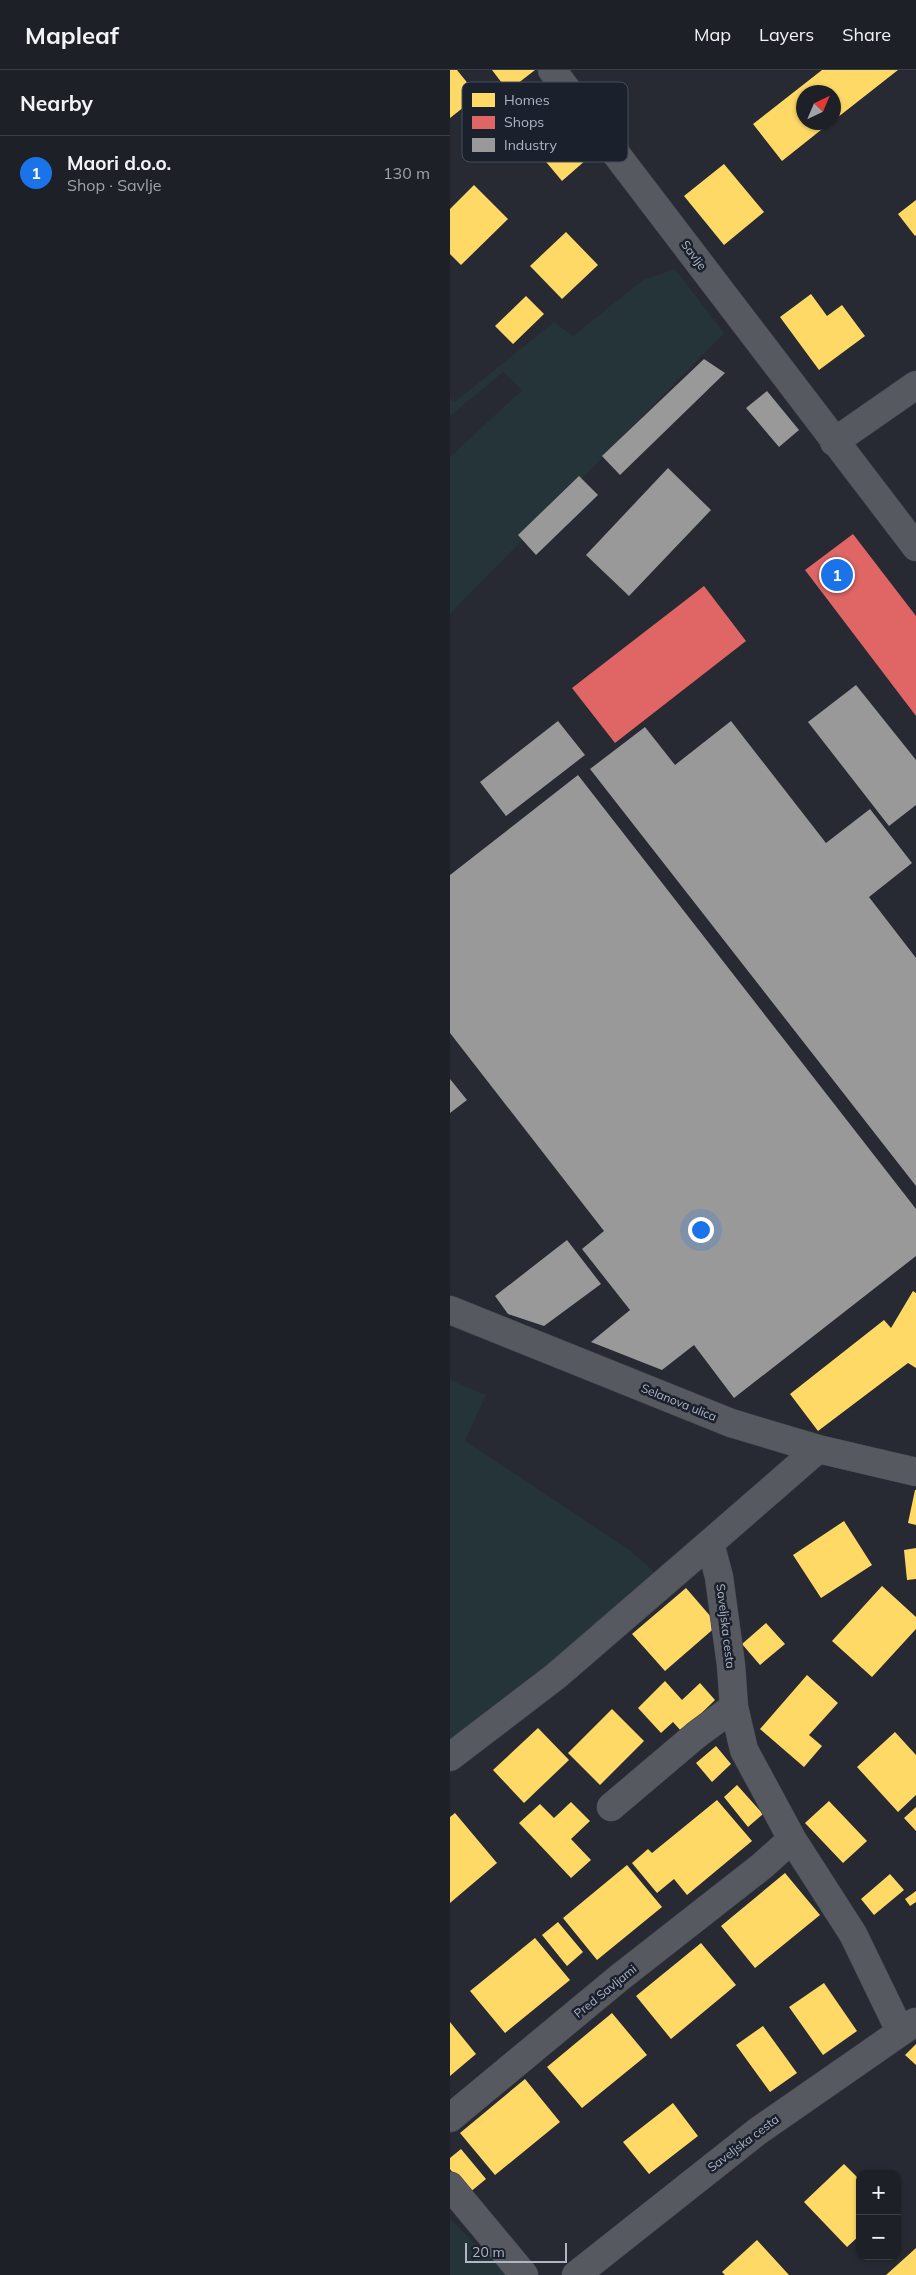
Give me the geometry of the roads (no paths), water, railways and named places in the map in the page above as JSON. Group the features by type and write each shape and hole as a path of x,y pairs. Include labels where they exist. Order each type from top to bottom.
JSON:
{"street":[{"name":"Savlje","path":"552,70 561,82"},
{"name":"Savlje","path":"622,162 916,547"},
{"path":"834,442 916,385"},
{"name":"Selanova ulica","path":"450,1310 731,1423 818,1449 916,1472"},
{"path":"450,1757 556,1676 818,1449"},
{"name":"Saveljska cesta","path":"710,1543 719,1577 731,1665 734,1707 744,1750 792,1839"},
{"path":"611,1806 696,1735 734,1707"},
{"path":"792,1839 853,1934 908,2026"},
{"name":"Pred Savljami","path":"450,2118 619,1978 762,1866 792,1839"},
{"name":"Saveljska cesta","path":"576,2275 758,2131 908,2026"},
{"path":"450,2186 524,2275"}],"place":[{"name":"Maori d.o.o.","path":"837,575"}]}
